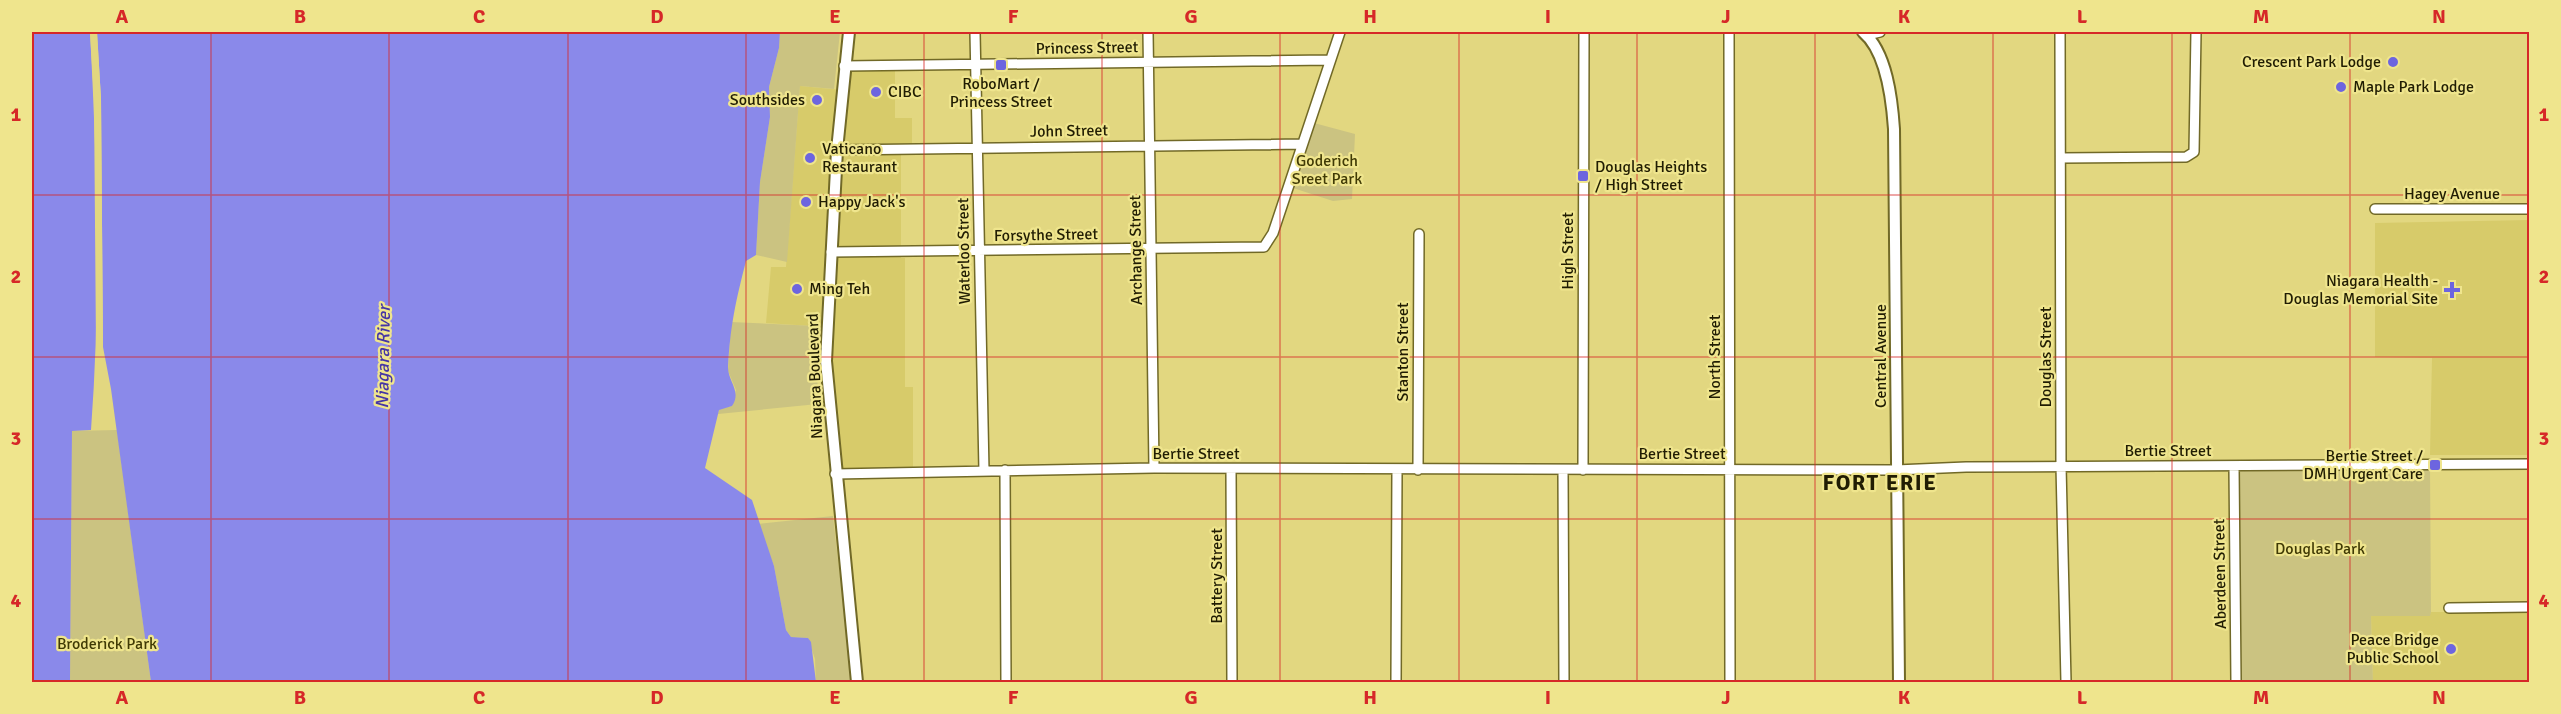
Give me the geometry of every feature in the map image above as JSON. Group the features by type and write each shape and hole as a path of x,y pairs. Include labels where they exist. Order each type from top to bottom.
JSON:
{"main road":[{"name":"Niagara Boulevard","path":"849,32 837,150 826,362 835,474 857,682"},
{"name":"Central Avenue","path":"1866,33 1883,66 1890,90 1893,117 1899,682"}],"street":[{"name":"Waterloo Street","path":"975,32 984,471"},
{"name":"Archange Street","path":"1148,32 1154,468"},
{"path":"1302,144 1340,32"},
{"name":"High Street","path":"1583,470 1584,32"},
{"name":"North Street","path":"1729,32 1730,682"},
{"path":"1866,33 1880,32"},
{"name":"Douglas Street","path":"2060,32 2061,466 2066,682"},
{"path":"2061,158 2186,157 2194,152 2196,32"},
{"name":"Princess Street","path":"844,66 1330,60"},
{"name":"John Street","path":"837,150 1302,144"},
{"name":"Forsythe Street","path":"831,252 1264,247 1273,233 1302,144"},
{"name":"Hagey Avenue","path":"2376,209 2529,209"},
{"name":"Stanton Street","path":"1418,470 1419,234"},
{"name":"Bertie Street","path":"835,474 1154,468 1896,470 2061,466 2529,464"},
{"name":"Aberdeen Street","path":"2234,465 2236,682"},
{"name":"Battery Street","path":"1231,469 1232,682"},
{"path":"1005,470 1006,682"},
{"path":"1396,470 1396,682"},
{"path":"1563,470 1564,682"},
{"path":"2449,608 2529,607"}],"shaded area":[{"path":"895,65 895,118 912,118 912,149 901,149 901,258 905,258 905,387 913,387 913,472 835,474 827,327 766,323 771,267 786,267 800,86 842,90 844,66"},
{"name":"Niagara Health - Douglas Memorial Site","path":"2529,220 2529,455 2430,455 2432,358 2375,357 2375,223"},
{"name":"Peace Bridge Public School","path":"2431,612 2529,612 2529,682 2373,682 2371,615 2429,616"}],"green space":[{"path":"780,32 840,32 834,89 800,86 787,262 756,255 760,182 770,117 769,87 779,48"},
{"name":"Goderich Sreet Park","path":"1314,123 1355,134 1352,199 1333,201 1293,188"},
{"path":"731,322 816,326 818,404 718,414 719,409 732,406 736,390 728,371"},
{"name":"Broderick Park","path":"117,430 151,682 70,682 72,431"},
{"name":"Douglas Park","path":"2234,466 2430,466 2430,616 2371,616 2373,682 2236,682"},
{"path":"833,516 852,682 816,682 815,659 808,638 791,637 786,630 774,566 758,524"}],"water":[{"path":"32,32 90,32 95,131 96,331 91,430 72,431 70,682 32,682"},
{"name":"Niagara River","path":"97,32 780,32 779,48 769,87 770,117 760,182 756,255 746,261 730,339 728,367 736,396 732,406 719,410 705,468 752,500 774,566 786,630 791,637 808,638 811,642 816,682 151,682 111,389 103,347 101,99"}],"pier":[{"path":"90,32 93,32 97,99 99,348 96,348 94,99"},
{"path":"94,32 97,32 101,99 103,347 100,348 98,99"}],"place":[{"name":"Crescent Park Lodge","path":"2393,62"},
{"name":"RoboMart / Princess Street","path":"1001,65"},
{"name":"Maple Park Lodge","path":"2341,87"},
{"name":"CIBC","path":"876,92"},
{"name":"Southsides","path":"817,100"},
{"name":"Vaticano Restaurant","path":"810,158"},
{"name":"Douglas Heights / High Street","path":"1583,176"},
{"name":"Happy Jack's","path":"806,202"},
{"name":"Ming Teh","path":"797,289"},
{"name":"Niagara Health - Douglas Memorial Site","path":"2452,290"},
{"name":"Bertie Street / DMH Urgent Care","path":"2435,465"},
{"name":"Peace Bridge Public School","path":"2451,649"}],"district":[{"name":"FORT ERIE","path":"1880,482"}]}
